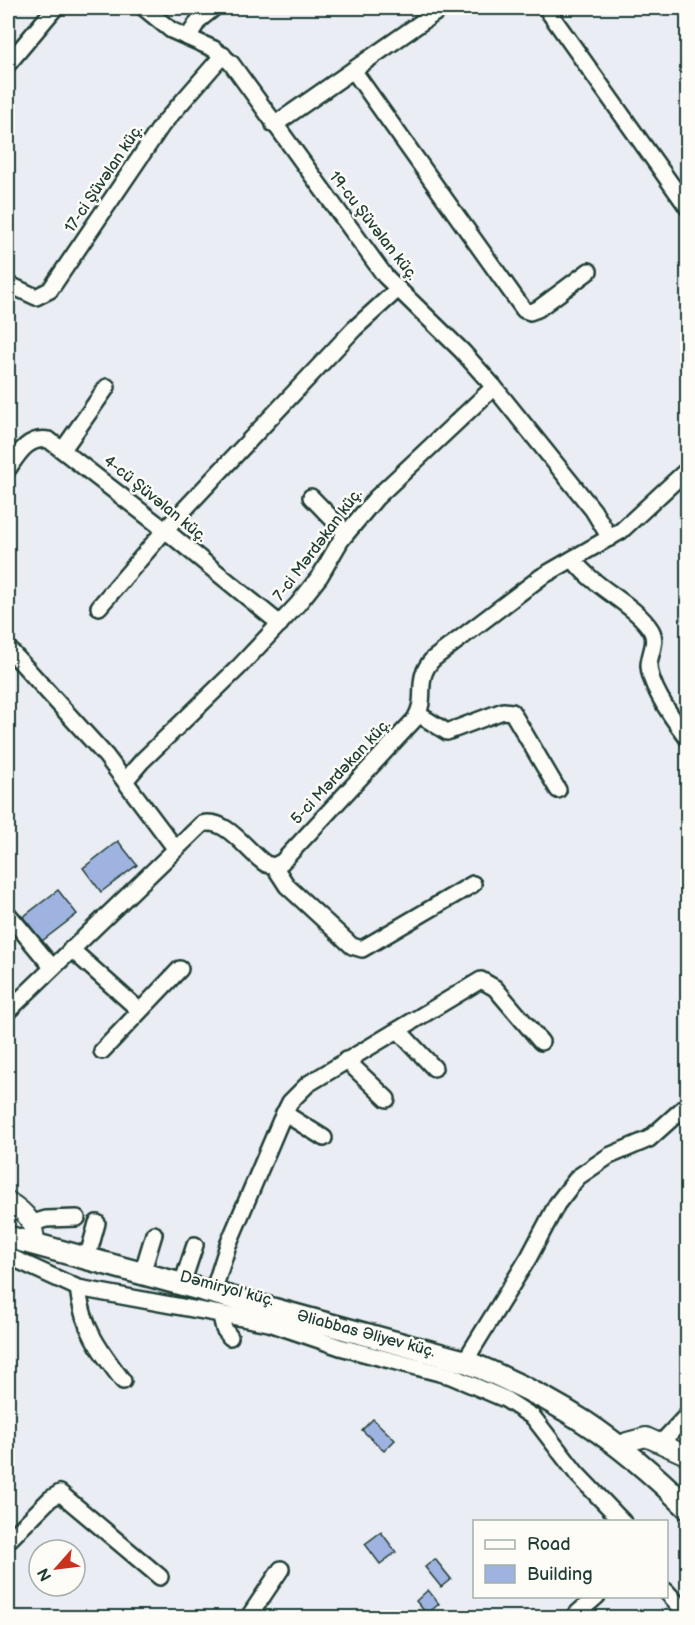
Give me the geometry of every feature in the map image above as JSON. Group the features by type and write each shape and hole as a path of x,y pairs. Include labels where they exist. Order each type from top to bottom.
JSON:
{"main road":[{"name":"Dəmiryol küç.","path":"8,1230 34,1235 468,1356 548,1390 576,1406 627,1442 687,1498"},
{"name":"Əliabbas Əliyev küç.","path":"8,1237 34,1235 448,1356 487,1370 545,1397 594,1427 630,1455 687,1508"}],"street":[{"path":"8,64 55,8"},
{"name":"19-cu Şüvəlan küç.","path":"144,8 171,30 223,55 366,250 398,289 451,339 494,387 593,510 610,538"},
{"path":"188,37 200,20 214,8"},
{"path":"274,125 441,8"},
{"path":"546,8 687,208"},
{"name":"17-ci Şüvəlan küç.","path":"8,284 36,297 50,290 162,125 223,55"},
{"path":"353,70 524,310 530,312 538,309 589,271"},
{"path":"99,607 165,530 354,329 398,289"},
{"path":"63,448 107,387"},
{"name":"7-ci Mərdəkan küç.","path":"125,781 130,773 182,725 280,624 315,585 346,533 376,498 494,387"},
{"name":"4-cü Şüvəlan küç.","path":"8,469 20,452 34,440 49,440 63,448 280,624"},
{"path":"558,790 512,712 503,711 447,732 418,714 421,702 421,677 433,659 523,590 573,558 610,538 632,522 687,469"},
{"path":"311,497 346,533"},
{"path":"573,558 587,576 650,628 654,643 650,666 651,676 687,740"},
{"path":"8,648 80,725 175,848"},
{"name":"5-ci Mərdəkan küç.","path":"274,866 284,860 418,714"},
{"path":"8,1011 202,824 216,823 260,860 274,866 287,886 352,945 362,949 473,884"},
{"path":"8,914 52,967"},
{"path":"71,949 139,1010"},
{"path":"102,1051 180,969"},
{"path":"215,1286 228,1245 284,1113 290,1102 308,1084 481,980 495,988 541,1042"},
{"path":"398,1030 434,1068"},
{"path":"346,1060 387,1099"},
{"path":"468,1356 529,1257 557,1204 578,1177 609,1156 649,1139 687,1104"},
{"path":"284,1113 324,1138"},
{"path":"8,1201 24,1212 34,1235 55,1218 77,1218"},
{"path":"89,1252 97,1223"},
{"path":"144,1267 154,1234"},
{"path":"184,1278 195,1245"},
{"name":"Dəmiryol küç.","path":"8,1256 78,1288 269,1323 340,1347 451,1376 518,1405 539,1423 577,1474 622,1520"},
{"path":"78,1288 86,1328 123,1381"},
{"path":"221,1316 224,1329 230,1337"},
{"path":"661,1443 687,1414"},
{"path":"627,1442 640,1437 661,1443 687,1456"},
{"path":"8,1541 50,1499 60,1493 160,1577"},
{"path":"248,1617 281,1569"},
{"path":"668,1593 687,1615"},
{"path":"572,1617 595,1598"}],"building":[{"path":"118,841 137,865 101,892 83,868"},
{"path":"58,890 77,914 42,941 23,917"},
{"path":"373,1419 395,1440 384,1451 362,1430"},
{"path":"381,1532 396,1552 380,1564 365,1544"},
{"path":"435,1559 451,1579 441,1587 425,1567"},
{"path":"428,1590 439,1604 427,1614 416,1601"}]}
